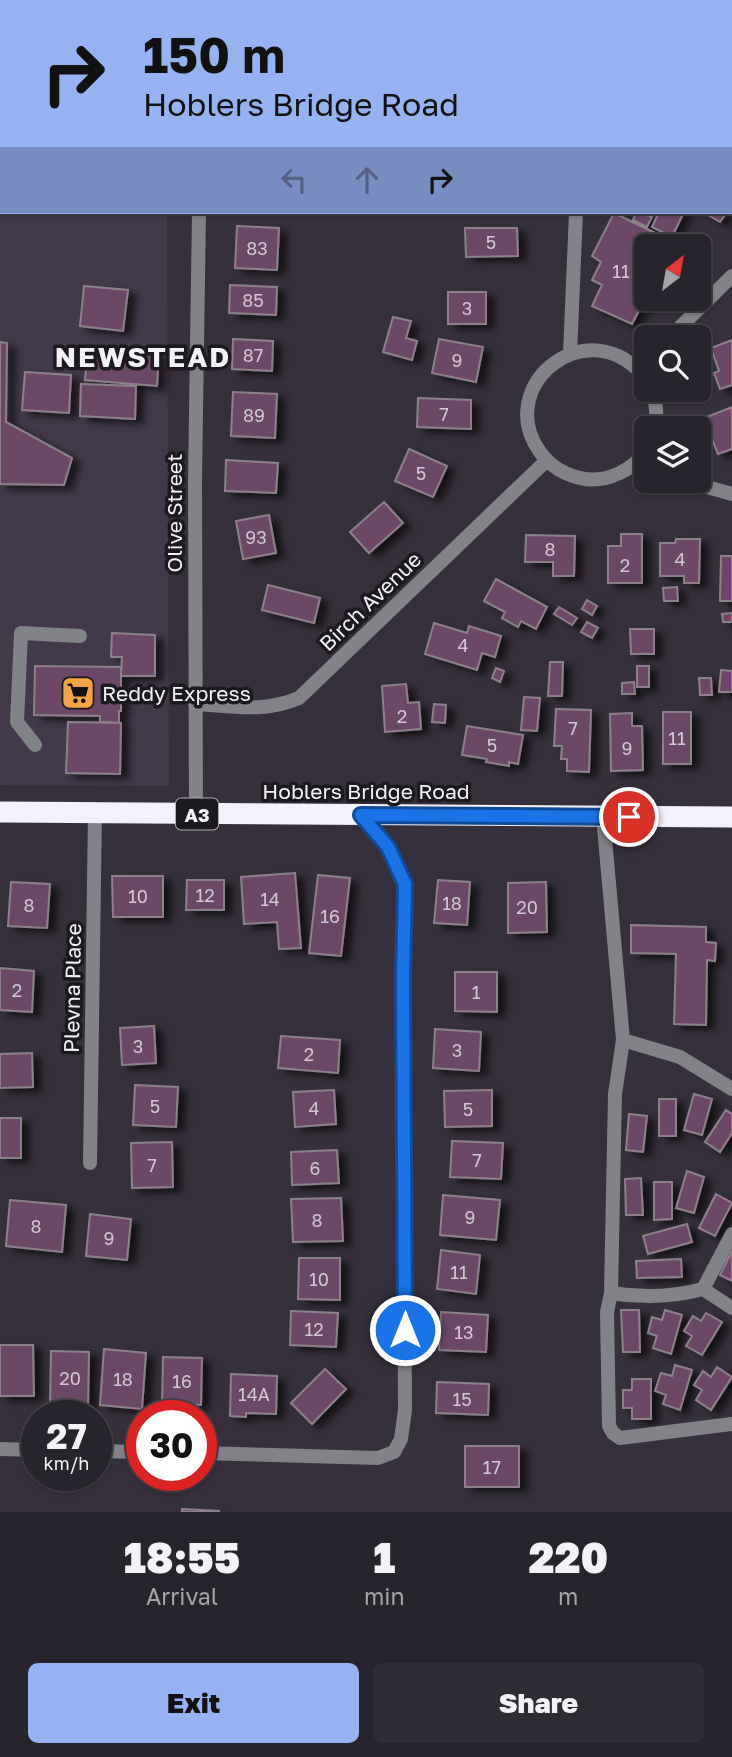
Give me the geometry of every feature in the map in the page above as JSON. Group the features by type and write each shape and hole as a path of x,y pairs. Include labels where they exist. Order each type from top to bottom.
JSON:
{"highway":[{"name":"Hoblers Bridge Road","path":"0,812 732,817"}],"street":[{"name":"Olive Street","path":"196,814 195,451 199,214"},
{"path":"570,354 576,214"},
{"path":"682,325 732,276"},
{"path":"634,364 607,352 589,350 570,354 552,364 537,380 529,401 528,423 534,444 546,461 566,474 587,479 608,478 634,464"},
{"name":"Birch Avenue","path":"195,704 262,708 283,705 299,698 546,461"},
{"path":"711,488 732,494"},
{"path":"36,745 17,722 21,633 80,636"},
{"name":"Plevna Place","path":"90,1163 96,813"},
{"path":"217,1453 378,1458 394,1452 401,1439 405,1410 405,884 388,847 361,815"},
{"path":"603,816 623,1040 615,1094 611,1293 607,1312 609,1426 620,1438 732,1424"},
{"path":"623,1040 680,1057 732,1089"},
{"path":"703,1289 732,1234"},
{"path":"611,1293 635,1297 684,1294 703,1289 732,1307"},
{"path":"0,1449 21,1450"}],"shaded area":[{"path":"0,214 167,214 169,786 0,785"}],"building":[{"path":"613,214 657,234 634,234 634,312 638,312 632,324 592,306 602,285 592,280 601,262 592,256"},
{"path":"635,214 652,217 647,227 633,220"},
{"path":"658,214 683,214 673,234 666,234 652,227"},
{"path":"706,214 726,214 720,222"},
{"path":"237,226 279,228 277,270 235,268"},
{"path":"465,228 517,228 518,256 466,257"},
{"path":"230,285 277,287 276,315 229,313"},
{"path":"84,286 128,290 123,331 80,326"},
{"path":"448,292 486,292 486,324 448,324"},
{"path":"393,317 411,321 406,338 417,341 412,360 383,352"},
{"path":"233,339 273,341 272,371 232,369"},
{"path":"439,339 483,347 476,382 432,373"},
{"path":"732,340 732,385 720,389 714,373 719,371 711,348"},
{"path":"0,342 7,343 6,422 72,458 64,485 0,484"},
{"path":"88,348 159,354 157,386 85,380"},
{"path":"25,372 71,375 69,413 22,410"},
{"path":"81,384 136,386 135,419 80,416"},
{"path":"233,392 277,394 275,438 231,436"},
{"path":"418,398 471,400 471,429 417,427"},
{"path":"732,407 732,449 718,454 711,437 709,416"},
{"path":"409,449 447,466 433,497 395,481"},
{"path":"226,460 278,463 276,493 225,491"},
{"path":"384,502 403,523 369,553 350,532"},
{"path":"269,515 276,553 243,559 236,521"},
{"path":"621,534 642,534 642,583 608,583 608,546 621,546"},
{"path":"526,535 575,536 574,576 553,576 553,562 525,562"},
{"path":"676,539 700,539 699,583 684,583 684,576 660,576 660,543 675,543"},
{"path":"721,556 732,556 732,601 720,601"},
{"path":"496,579 547,607 536,629 521,621 518,627 502,618 505,612 484,601"},
{"path":"268,585 320,598 314,623 262,610"},
{"path":"677,587 678,601 664,601 663,588"},
{"path":"587,600 597,606 592,615 582,609"},
{"path":"559,607 577,618 572,625 554,614"},
{"path":"732,613 732,622 723,622 722,614"},
{"path":"587,622 598,628 592,638 581,632"},
{"path":"434,623 467,633 469,626 501,636 495,657 482,653 477,670 425,654"},
{"path":"630,629 654,629 654,654 631,654"},
{"path":"112,633 155,635 155,676 121,676 122,657 111,657"},
{"path":"550,662 563,662 562,696 548,696"},
{"name":"Reddy Express","path":"35,666 121,667 119,723 100,722 100,716 34,715"},
{"path":"637,666 649,666 649,687 637,687"},
{"path":"496,668 504,671 500,682 492,678"},
{"path":"721,670 732,671 732,692 719,692"},
{"path":"699,678 711,678 712,695 700,695"},
{"path":"634,682 635,694 622,694 622,683"},
{"path":"406,684 408,703 419,702 421,729 385,732 382,686"},
{"path":"524,697 540,698 537,731 521,730"},
{"path":"434,704 446,705 445,723 432,722"},
{"path":"556,709 591,710 589,772 567,771 567,759 561,759 562,746 554,746"},
{"path":"663,712 691,712 691,764 663,764"},
{"path":"632,713 632,726 642,726 643,770 611,771 610,714"},
{"path":"68,722 121,723 120,774 66,773"},
{"path":"467,726 523,735 518,764 509,762 509,766 462,755"},
{"path":"295,873 301,948 279,949 277,922 244,924 241,877"},
{"path":"318,875 350,878 341,956 309,953"},
{"path":"112,876 163,876 163,917 113,917"},
{"path":"187,880 224,880 224,910 186,910"},
{"path":"438,880 470,882 467,925 434,923"},
{"path":"11,882 50,884 47,928 8,926"},
{"path":"546,882 547,932 508,933 508,883"},
{"path":"631,925 706,927 706,942 716,943 715,961 707,960 706,1025 674,1024 676,954 631,953"},
{"path":"0,968 34,971 32,1012 0,1010"},
{"path":"455,972 497,972 497,1012 455,1011"},
{"path":"154,1026 156,1063 122,1065 120,1028"},
{"path":"435,1029 481,1032 479,1071 433,1068"},
{"path":"281,1036 340,1040 338,1073 278,1068"},
{"path":"32,1053 33,1087 0,1088 0,1054"},
{"path":"135,1085 178,1087 176,1127 133,1125"},
{"path":"334,1090 336,1124 295,1127 293,1092"},
{"path":"492,1090 492,1126 445,1127 444,1091"},
{"path":"694,1094 712,1099 702,1135 684,1130"},
{"path":"659,1099 676,1099 676,1136 659,1136"},
{"path":"726,1110 732,1114 732,1133 720,1152 705,1142"},
{"path":"629,1114 647,1116 643,1152 626,1150"},
{"path":"0,1118 21,1118 21,1158 0,1158"},
{"path":"452,1141 503,1143 501,1179 450,1177"},
{"path":"172,1142 173,1187 132,1188 131,1143"},
{"path":"337,1150 339,1183 292,1185 291,1152"},
{"path":"687,1171 704,1177 694,1213 676,1208"},
{"path":"641,1178 643,1215 626,1215 625,1179"},
{"path":"654,1182 672,1182 672,1219 654,1220"},
{"path":"716,1194 732,1203 715,1236 699,1228"},
{"path":"443,1195 500,1200 496,1240 440,1235"},
{"path":"341,1198 343,1241 293,1242 291,1199"},
{"path":"10,1200 66,1205 62,1252 6,1246"},
{"path":"90,1214 131,1219 127,1260 86,1256"},
{"path":"687,1224 692,1242 648,1254 643,1236"},
{"path":"441,1250 480,1255 476,1294 437,1289"},
{"path":"732,1251 732,1281 720,1275"},
{"path":"299,1258 340,1258 340,1300 298,1299"},
{"path":"681,1259 682,1277 637,1278 636,1261"},
{"path":"621,1310 639,1310 640,1352 623,1352"},
{"path":"665,1310 682,1315 671,1354 653,1348 657,1336 648,1333 652,1317 662,1320"},
{"path":"291,1311 338,1313 336,1347 290,1345"},
{"path":"441,1312 488,1315 486,1352 439,1350"},
{"path":"706,1313 722,1322 702,1355 686,1346 692,1336 684,1331 693,1316 701,1321"},
{"path":"0,1345 33,1345 34,1396 0,1396"},
{"path":"104,1349 146,1353 143,1400 126,1400 126,1407 112,1406 112,1400 100,1400"},
{"path":"51,1351 89,1352 88,1400 50,1400"},
{"path":"163,1357 202,1358 201,1400 162,1400"},
{"path":"675,1365 692,1370 680,1410 663,1404 666,1395 655,1391 661,1373 672,1376"},
{"path":"717,1367 732,1377 711,1410 696,1400 702,1390 694,1385 703,1371 711,1377"},
{"path":"325,1369 346,1389 312,1424 291,1403"},
{"path":"231,1374 277,1376 276,1414 246,1413 246,1417 230,1416"},
{"path":"632,1379 651,1379 651,1419 632,1419 632,1408 623,1408 623,1390 632,1390"},
{"path":"437,1382 489,1384 488,1415 436,1413"},
{"path":"465,1446 519,1446 519,1487 465,1487"},
{"path":"182,1509 219,1511 219,1512 182,1512"}],"place":[{"name":"Reddy Express","path":"78,693"}],"district":[{"name":"NEWSTEAD","path":"143,356"}],"route":[{"path":"405,1330 405,884 388,847 361,815 629,817"}]}
